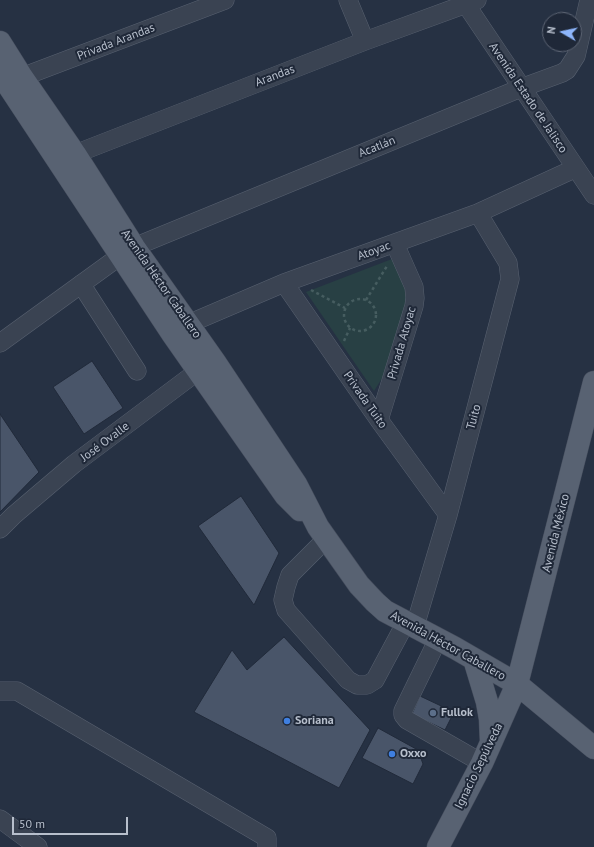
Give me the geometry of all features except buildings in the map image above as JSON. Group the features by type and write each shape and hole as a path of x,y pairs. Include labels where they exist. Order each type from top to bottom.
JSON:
{"main road":[{"name":"Avenida Héctor Caballero","path":"0,42 10,80 180,329 296,484 322,533 359,586 385,611 517,684 594,748"},
{"name":"Avenida Héctor Caballero","path":"10,80 75,154 127,252"},
{"name":"Avenida México","path":"517,684 594,382"},
{"path":"474,659 487,702 490,719 487,754"},
{"name":"Ignacio Sepúlveda","path":"441,846 487,754 517,684"}],"street":[{"name":"Privada Arandas","path":"10,80 225,0"},
{"path":"348,0 365,41"},
{"name":"Acatlán","path":"0,343 127,252 521,88 562,73 567,70 576,56 589,0"},
{"name":"Arandas","path":"75,154 468,2"},
{"name":"Avenida Estado de Jalisco","path":"468,2 521,88 594,195"},
{"name":"Atoyac","path":"180,329 284,283 478,213 576,168"},
{"name":"Tuito","path":"322,533 290,575 283,600 286,610 348,680 357,685 367,685 375,680 410,624 448,514 510,279 508,263 478,213"},
{"name":"Privada Atoyac","path":"379,420 414,306 415,298 414,287 395,244"},
{"name":"Privada Tuito","path":"284,283 379,420 448,514"},
{"path":"81,284 137,371"},
{"name":"José Ovalle","path":"0,529 14,515 74,464 207,367"},
{"path":"438,639 403,711 405,718 487,754"},
{"path":"0,691 17,691 24,695 267,838 267,847"},
{"path":"0,819 38,847"}],"path":[{"path":"366,300 388,265"},
{"path":"306,292 318,287"},
{"path":"310,290 345,308"},
{"path":"352,300 366,300 370,302 374,309 375,317 372,324 364,330 350,328 344,320 345,308 352,300"},
{"path":"342,345 350,328"}],"green space":[{"path":"392,259 408,297 384,375 374,391 306,292"}],"place":[{"name":"Fullok","path":"433,713"},
{"name":"Soriana","path":"287,721"},
{"name":"Oxxo","path":"392,754"}]}
